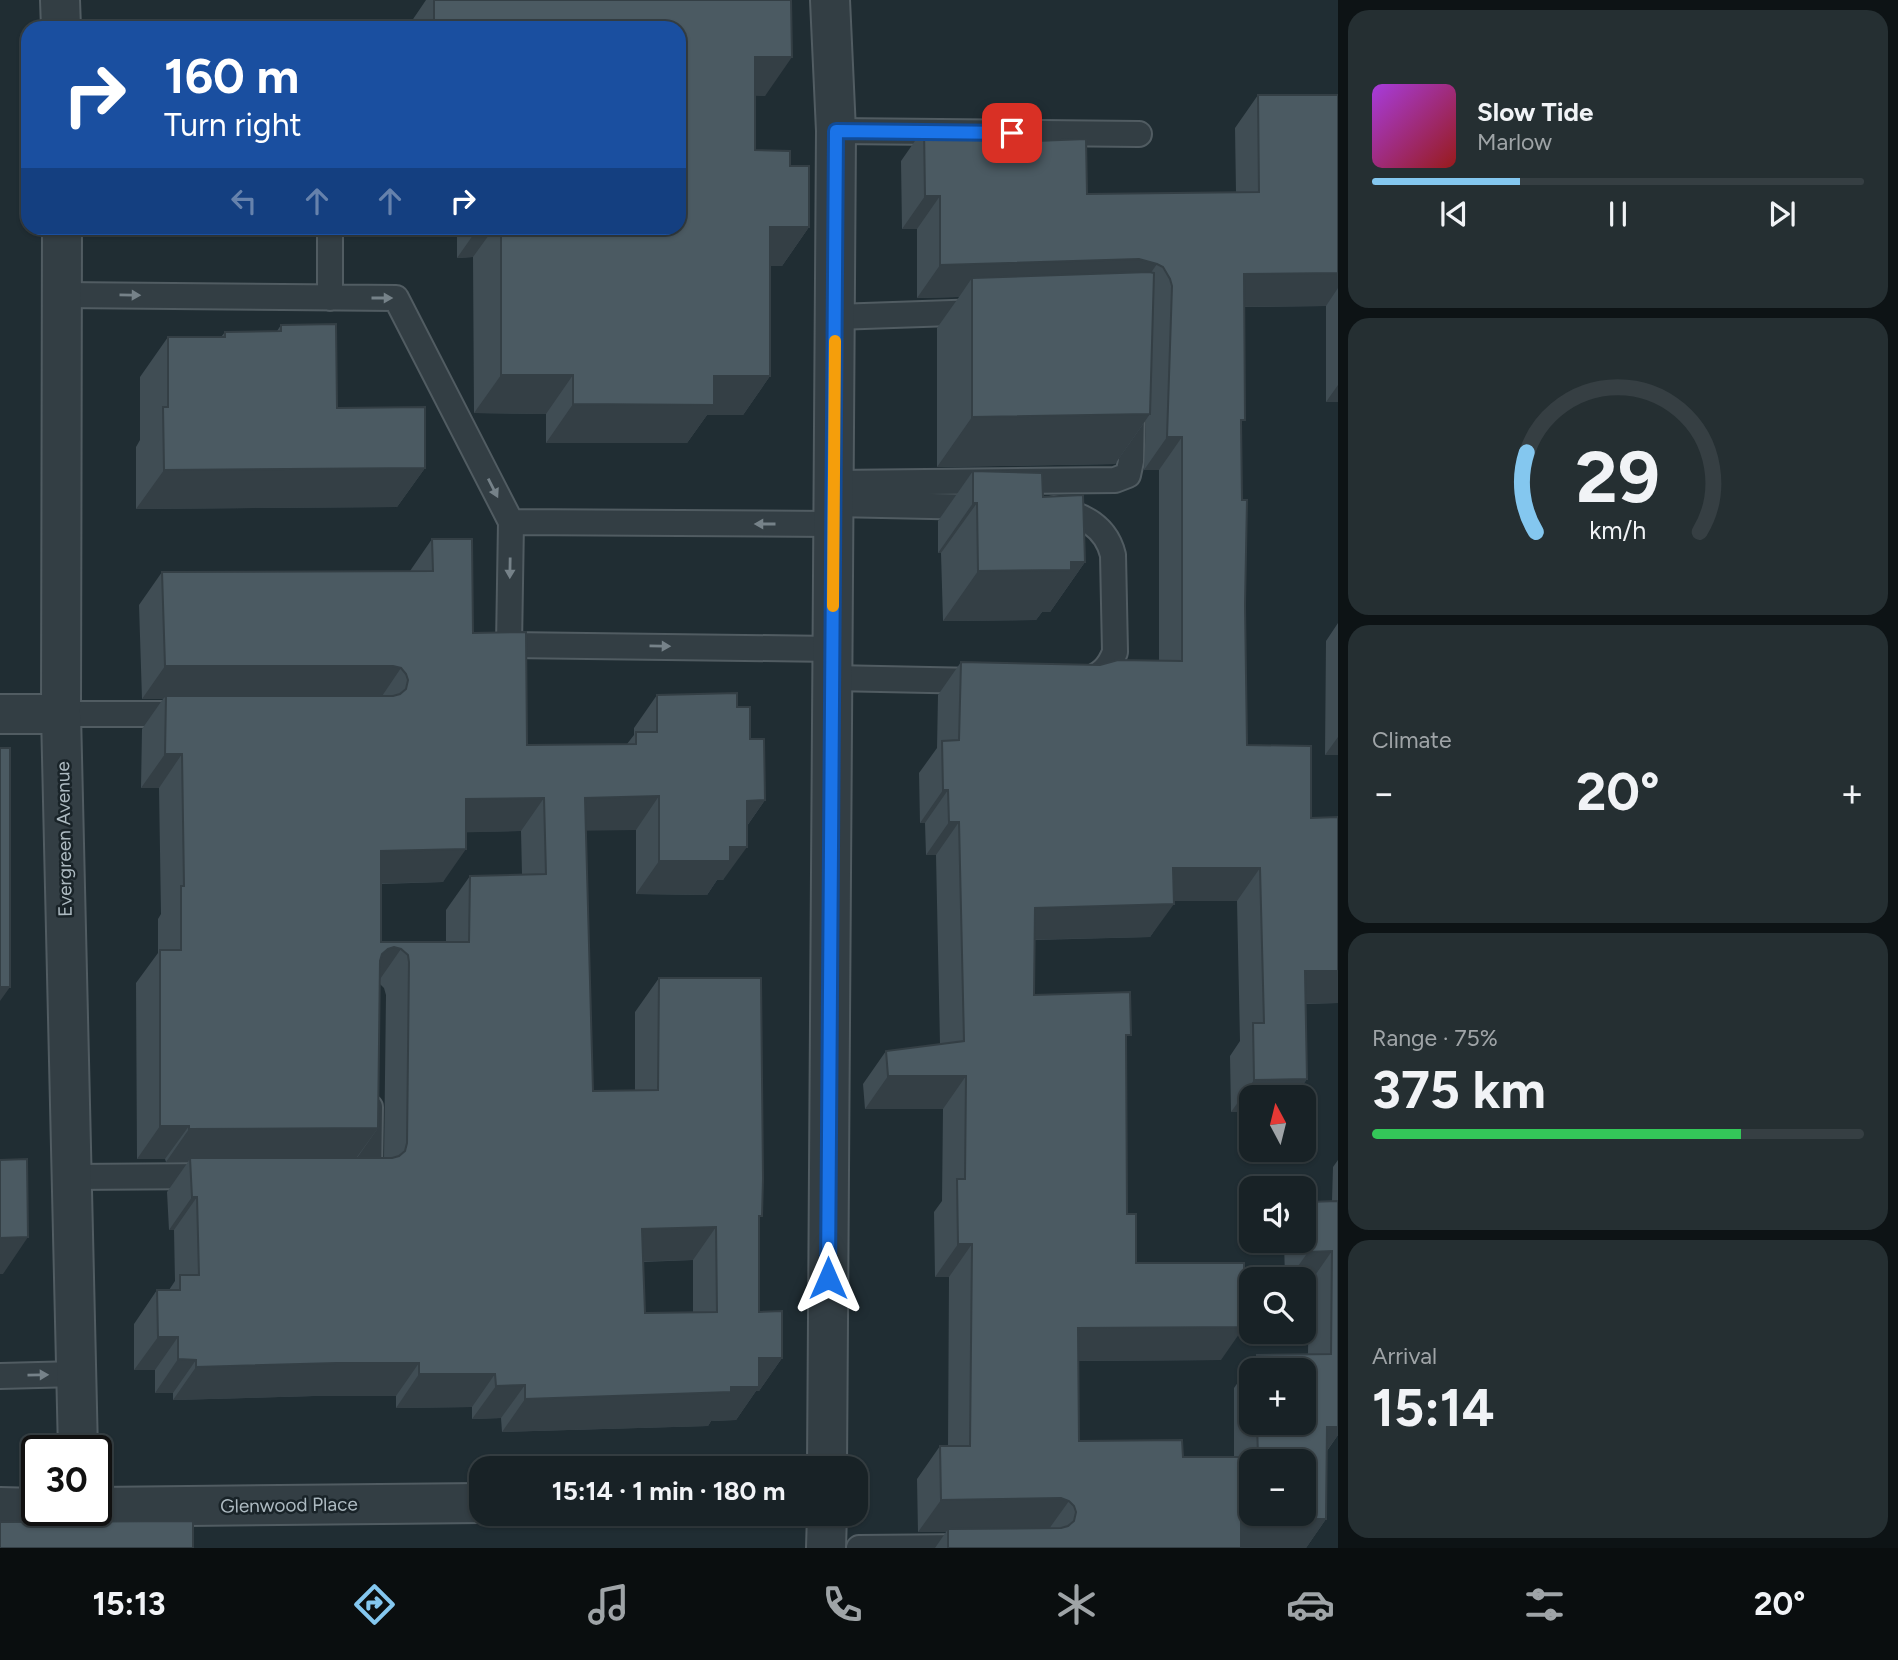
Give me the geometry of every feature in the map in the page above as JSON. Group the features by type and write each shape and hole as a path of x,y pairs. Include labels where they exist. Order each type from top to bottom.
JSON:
{"street":[{"path":"60,0 61,21"},
{"path":"827,1456 836,131 830,0"},
{"name":"Evergreen Avenue","path":"62,235 61,714 78,1435"},
{"path":"0,714 61,714"},
{"name":"Glenwood Place","path":"112,1507 469,1503"},
{"path":"0,1507 21,1507"},
{"path":"827,1526 827,1548"}],"lane":[{"path":"836,131 1139,134"},
{"path":"330,235 330,298"},
{"path":"62,295 396,298 511,522 509,645 832,664 996,682"},
{"path":"835,317 1009,311"},
{"path":"511,522 834,504 1115,480 1128,475 1131,461 1133,384"},
{"path":"834,504 1004,508"},
{"path":"1030,508 1056,509 1091,522 1110,542 1113,555 1115,652 1110,665 1088,680 1064,683"},
{"path":"61,714 203,714"},
{"path":"329,1176 369,1176 370,1079"},
{"path":"71,1177 234,1176"},
{"path":"0,1376 77,1374"},
{"path":"859,1548 983,1547"}],"building":[{"path":"434,0 791,0 792,57 755,57 755,150 790,151 790,166 809,166 809,227 770,227 770,376 714,376 714,405 573,404 573,375 501,375 501,235 686,235 686,21 434,21"},
{"path":"1258,95 1338,95 1338,273 1244,274 1245,420 1241,420 1242,500 1247,500 1247,745 1311,746 1311,818 1338,817 1338,971 1305,971 1307,1079 1254,1080 1253,1023 1264,1023 1260,868 1173,868 1174,904 1035,908 1034,995 1130,992 1131,1035 1126,1035 1127,1214 1136,1214 1136,1263 1244,1263 1244,1267 1239,1267 1239,1327 1078,1328 1079,1441 1182,1440 1183,1457 1239,1457 1241,1548 948,1548 948,1529 1061,1528 1074,1521 1076,1512 1069,1501 1061,1498 941,1500 940,1446 970,1446 972,1244 958,1244 957,1179 965,1179 966,1076 888,1076 886,1051 964,1041 959,822 949,822 948,790 943,790 942,741 959,740 961,662 1100,665 1118,660 1182,661 1182,437 1167,437 1172,286 1170,279 1163,267 1139,259 940,265 940,196 925,196 924,128 982,128 983,143 1086,139 1087,194 1259,192"},
{"path":"1154,273 1150,414 972,417 972,278"},
{"path":"336,324 337,408 425,407 425,468 164,470 163,407 168,407 168,337 225,337 225,332 281,331 281,325"},
{"path":"973,471 1042,473 1043,497 1083,495 1085,562 1071,562 1071,570 978,571 977,503 973,503"},
{"path":"432,539 472,539 473,633 526,632 527,745 636,744 636,732 657,732 657,695 737,693 737,707 750,707 750,739 764,739 765,800 747,801 747,847 730,847 730,861 659,861 659,796 585,798 593,1091 658,1090 659,978 761,978 763,1179 762,1216 759,1216 759,1312 782,1311 782,1358 759,1358 759,1387 731,1387 731,1392 525,1399 525,1385 496,1386 495,1374 419,1374 419,1363 196,1367 196,1360 178,1359 178,1337 158,1337 157,1290 180,1290 180,1275 199,1275 197,1197 192,1197 190,1158 392,1158 405,1151 409,962 408,955 394,947 382,954 380,961 378,1128 189,1129 189,1126 160,1126 160,950 181,950 181,886 184,886 182,754 165,754 166,696 393,696 406,689 408,680 401,668 393,666 165,666 162,572 433,571","holes":["544,798 546,874 470,876 469,942 381,942 381,851 466,849 466,799","716,1227 717,1312 645,1313 642,1229"]},
{"path":"0,748 10,748 10,987 0,987"},
{"path":"27,1159 28,1237 0,1238 0,1160"},
{"path":"1338,1201 1338,1427 1327,1427 1326,1519 1316,1519 1316,1449 1258,1449 1257,1435 1316,1435 1316,1358 1257,1358 1257,1355 1331,1354 1332,1251 1316,1252 1316,1202"},
{"path":"112,1521 193,1521 193,1548 0,1548 0,1522 21,1522 21,1526 112,1526"}],"slow traffic":[{"path":"833,606 835,341"}],"route":[{"path":"828,1278 836,131 1012,133"}]}
